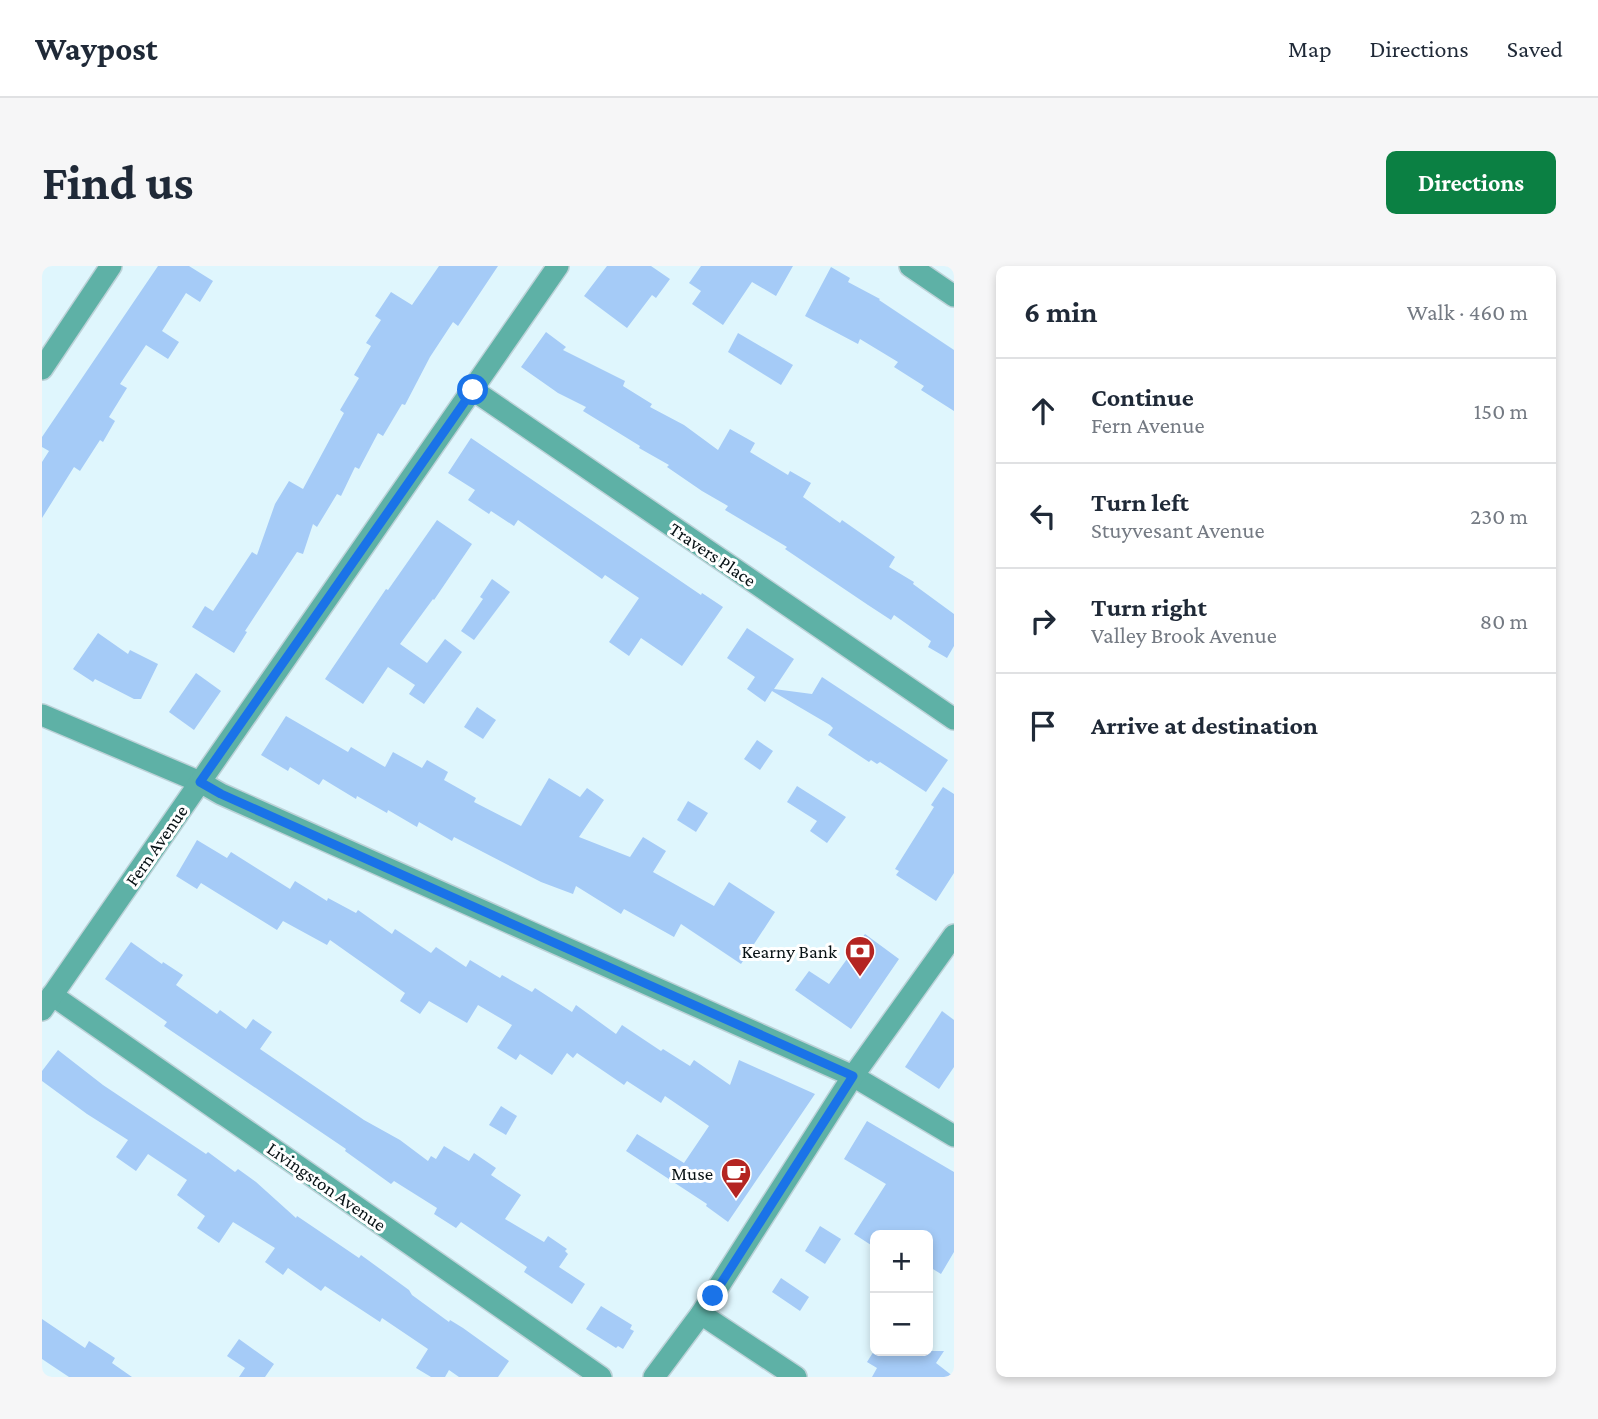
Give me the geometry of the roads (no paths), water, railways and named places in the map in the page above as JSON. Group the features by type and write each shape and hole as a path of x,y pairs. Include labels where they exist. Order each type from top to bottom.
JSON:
{"street":[{"path":"42,369 111,266"},
{"name":"Fern Avenue","path":"47,1003 558,266"},
{"path":"910,266 954,296"},
{"name":"Travers Place","path":"473,390 954,719"},
{"path":"42,715 200,782 853,1076 954,1136"},
{"path":"654,1377 701,1314 853,1076 954,935"},
{"name":"Livingston Avenue","path":"47,1003 601,1377"},
{"path":"701,1314 796,1377"}],"place":[{"name":"Kearny Bank","path":"860,978"},
{"name":"Muse","path":"736,1200"}]}
